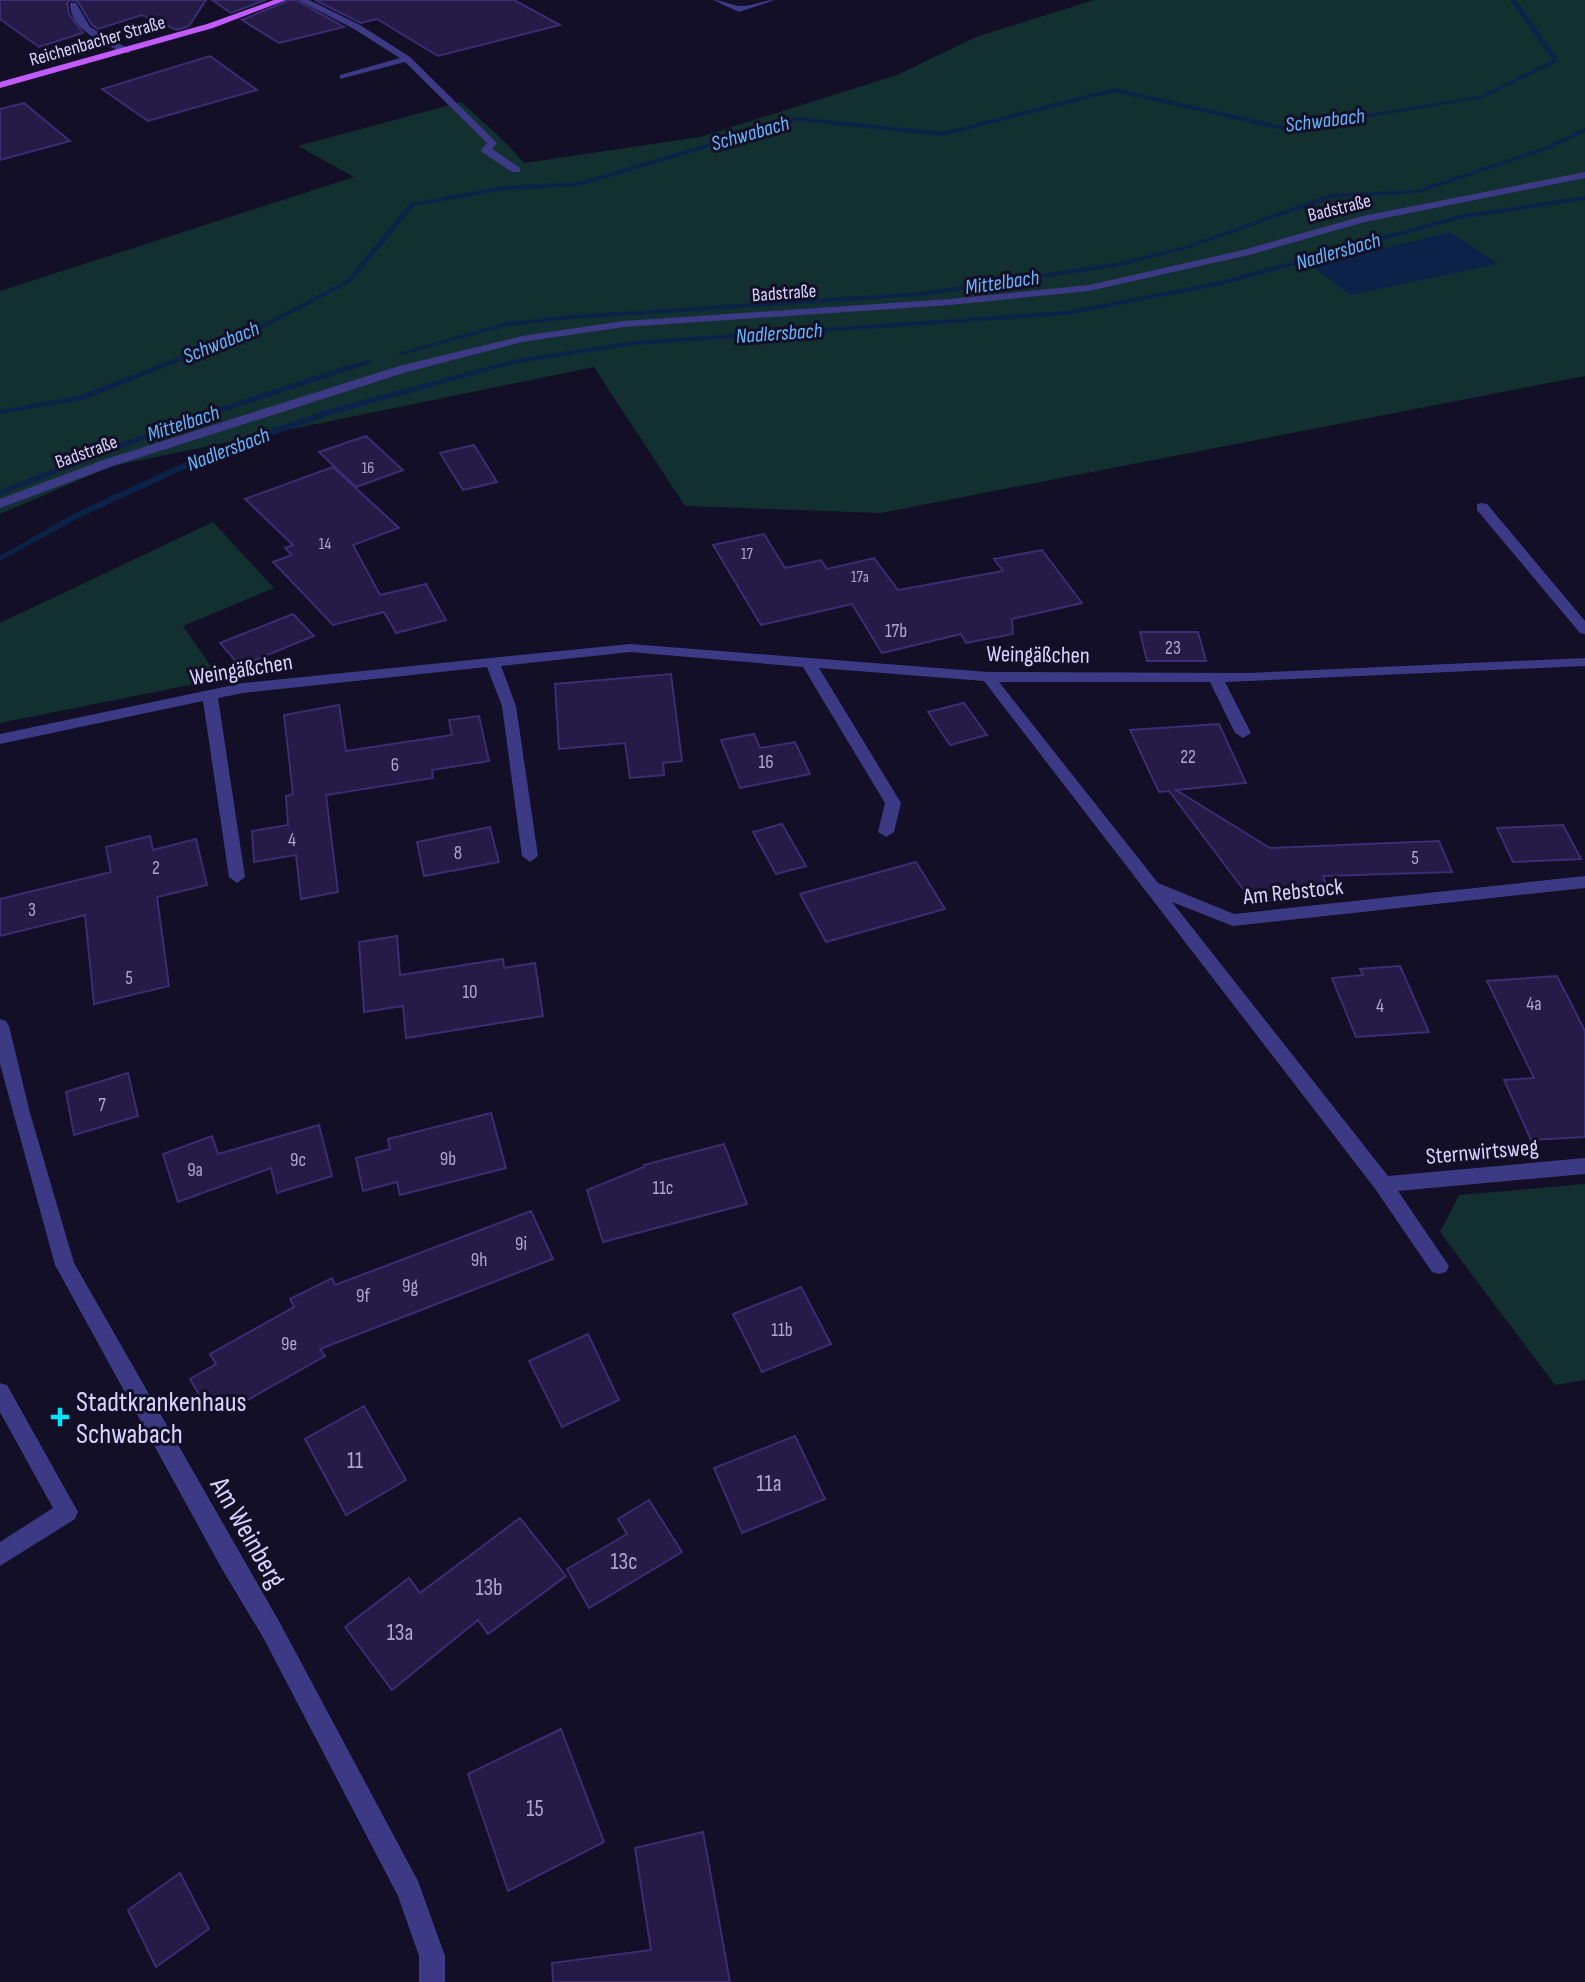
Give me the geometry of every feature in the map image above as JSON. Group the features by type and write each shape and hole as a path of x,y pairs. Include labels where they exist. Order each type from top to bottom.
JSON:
{"main road":[{"name":"Reichenbacher Straße","path":"0,85 210,26 282,0"}],"street":[{"path":"302,0 357,27 407,59 492,143 486,150 516,170"},
{"path":"717,0 739,9 771,0"},
{"path":"73,5 78,21 89,31 126,51"},
{"path":"343,77 407,59"},
{"name":"Badstraße","path":"0,504 108,463 390,373 522,339 624,324 950,302 1089,288 1234,256 1363,219 1585,175"},
{"path":"1482,507 1585,631"},
{"name":"Weingäßchen","path":"0,739 243,688 630,648 988,677 1216,678 1585,662"},
{"path":"492,662 509,706 530,856"},
{"path":"807,662 893,803 887,832"},
{"name":"Am Rebstock","path":"988,677 1152,887 1233,920 1585,882"},
{"path":"1216,678 1243,733"},
{"path":"210,695 219,775 237,877"},
{"path":"1152,887 1383,1184 1439,1266"},
{"name":"Am Weinberg","path":"0,1026 21,1113 65,1265 272,1631 409,1890 432,1956 432,1982"},
{"name":"Sternwirtsweg","path":"1383,1184 1585,1166"},
{"path":"0,1392 67,1513 0,1555"}],"green space":[{"path":"1094,0 1585,0 1585,376 881,513 685,506 594,367 112,466 0,514 0,291 354,177 298,146 461,102 524,163 700,137 897,75 976,37"},
{"path":"213,522 274,588 183,626 220,679 0,723 0,623"},
{"path":"1585,1184 1585,1380 1555,1385 1440,1232 1459,1195"}],"water":[{"path":"1450,232 1499,264 1350,295 1312,266"}],"building":[{"path":"0,0 70,0 67,3 69,14 83,33 39,47 0,19"},
{"path":"70,0 206,0 189,26 177,30 142,15 98,29 92,25 78,2"},
{"path":"212,0 266,0 231,13"},
{"path":"289,0 296,0 344,27 279,43 242,20"},
{"path":"315,0 514,0 560,25 438,56 377,19 361,23"},
{"path":"210,56 257,90 148,121 102,89"},
{"path":"24,103 70,141 0,160 0,109"},
{"path":"366,436 403,470 356,487 319,452"},
{"path":"474,445 497,482 463,490 440,453"},
{"path":"333,467 399,528 353,545 380,595 426,584 446,620 396,633 384,612 333,625 273,562 292,555 285,548 293,545 245,499"},
{"path":"764,534 785,568 821,560 827,569 874,558 898,590 1003,571 994,559 1042,550 1082,603 1012,619 1013,634 966,643 961,634 882,653 852,604 761,625 713,545"},
{"path":"293,614 314,636 240,666 220,643"},
{"path":"1140,632 1198,632 1206,661 1147,661"},
{"path":"671,674 682,761 663,763 664,775 630,778 625,743 559,749 555,684"},
{"path":"964,703 987,735 950,745 928,712"},
{"path":"339,705 346,751 452,735 449,720 479,716 489,761 432,770 433,778 326,795 338,892 301,899 296,855 254,862 252,831 288,825 286,796 293,794 284,715"},
{"path":"1219,724 1246,783 1176,790 1270,848 1439,841 1452,872 1323,876 1331,896 1253,902 1169,791 1159,792 1130,730"},
{"path":"754,734 760,748 795,742 810,774 740,788 721,740"},
{"path":"782,824 806,866 776,874 753,832"},
{"path":"1563,825 1581,859 1513,862 1497,828"},
{"path":"490,827 499,862 424,876 417,842"},
{"path":"150,836 153,850 196,839 207,885 157,897 169,986 94,1004 85,915 0,936 0,899 111,872 106,847"},
{"path":"916,862 945,909 826,942 800,894"},
{"path":"397,936 400,975 503,959 504,968 535,963 543,1016 406,1038 403,1006 364,1012 359,942"},
{"path":"1400,966 1429,1032 1356,1037 1332,978 1363,975 1360,969"},
{"path":"1557,976 1585,1031 1585,1137 1531,1140 1504,1080 1534,1078 1487,981"},
{"path":"128,1073 138,1116 74,1135 66,1092"},
{"path":"491,1113 506,1168 400,1195 397,1182 363,1191 356,1158 390,1149 388,1139"},
{"path":"319,1125 332,1176 277,1193 271,1168 178,1202 163,1154 212,1136 218,1154"},
{"path":"724,1144 747,1204 603,1242 587,1190 644,1165"},
{"path":"531,1211 553,1259 320,1349 325,1356 239,1405 235,1398 210,1413 190,1379 216,1364 210,1354 294,1307 290,1299 332,1278 335,1285"},
{"path":"801,1287 831,1344 762,1372 733,1314"},
{"path":"588,1334 619,1400 562,1427 529,1361"},
{"path":"364,1406 406,1480 346,1515 305,1439"},
{"path":"795,1436 825,1499 742,1533 714,1468"},
{"path":"649,1500 682,1552 589,1608 567,1569 627,1534 618,1519"},
{"path":"520,1518 566,1576 488,1634 478,1620 392,1690 345,1627 409,1578 420,1593"},
{"path":"561,1729 604,1842 508,1891 468,1774"},
{"path":"703,1832 730,1982 553,1982 552,1963 651,1950 635,1848"},
{"path":"180,1873 209,1929 156,1967 128,1910"}],"waterway":[{"name":"Schwabach","path":"0,412 80,398 263,326 349,281 412,204 506,188 579,184 798,119 943,134 1114,90 1287,129 1481,97 1556,61 1513,0"},
{"name":"Mittelbach","path":"402,353 507,324 572,317 922,294 1121,264 1190,246 1331,196 1417,192 1547,148 1585,130"},
{"name":"Nadlersbach","path":"0,559 76,516 212,453 330,412 512,362 634,343 1067,313 1222,283 1459,217 1585,198"},
{"name":"Mittelbach","path":"0,493 183,423 370,362"}],"place":[{"name":"Stadtkrankenhaus Schwabach","path":"60,1417"}]}
